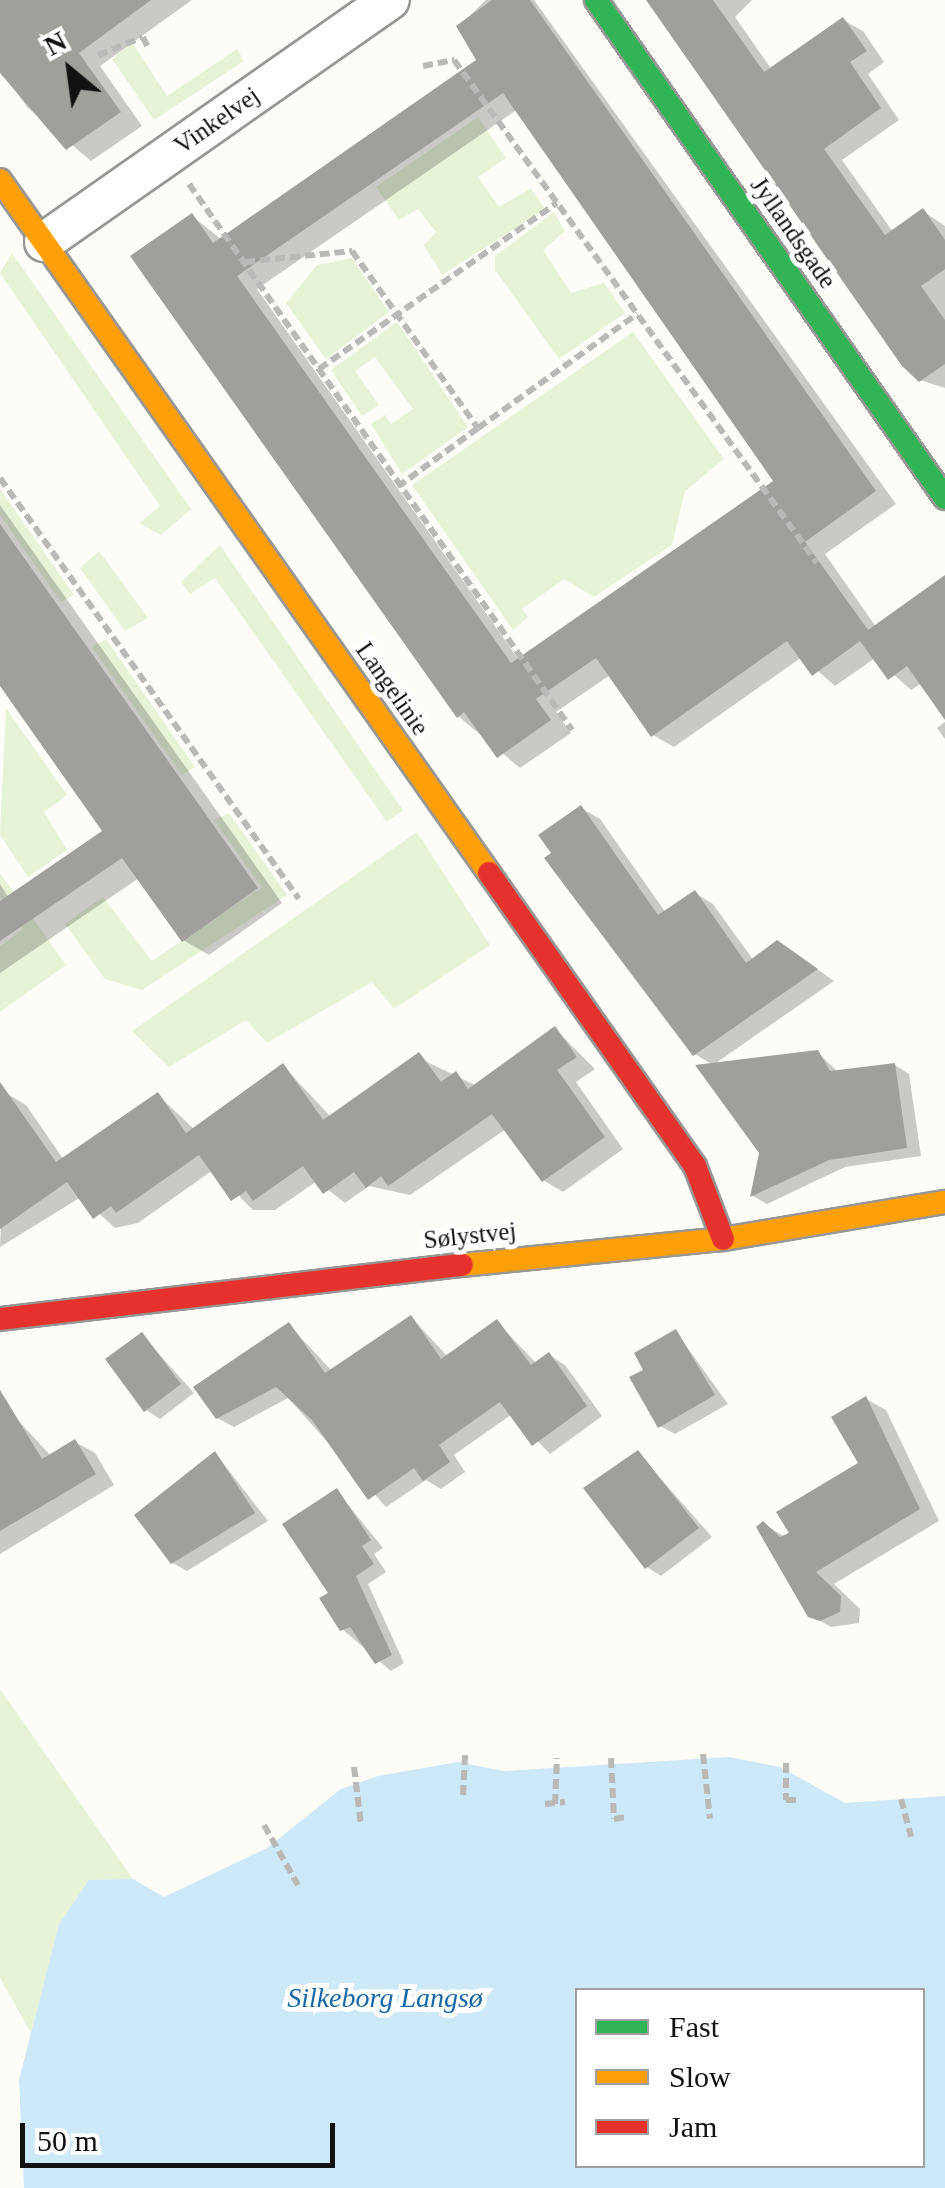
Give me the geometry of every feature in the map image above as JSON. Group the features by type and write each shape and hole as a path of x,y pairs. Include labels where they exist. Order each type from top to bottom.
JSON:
{"street":[{"name":"Vinkelvej","path":"44,242 390,0"},
{"name":"Jyllandsgade","path":"596,0 945,498"},
{"name":"Langelinie","path":"0,180 695,1166 723,1239"},
{"name":"Sølystvej","path":"0,1319 115,1299 723,1239 945,1202"}],"path":[{"path":"98,56 144,37 147,46"},
{"path":"423,66 454,60 816,563"},
{"path":"169,155 572,730"},
{"path":"318,369 557,203"},
{"path":"244,262 352,250 478,428"},
{"path":"400,485 637,314"},
{"path":"0,478 299,900"},
{"path":"703,1754 710,1819"},
{"path":"462,1795 465,1755"},
{"path":"555,1804 557,1758"},
{"path":"611,1758 614,1819 624,1817"},
{"path":"786,1764 786,1800 798,1800"},
{"path":"354,1766 361,1826"},
{"path":"901,1799 911,1836"},
{"path":"545,1804 565,1802"},
{"path":"264,1825 298,1886"}],"green space":[{"path":"132,42 167,96 237,49 244,61 154,120 112,59"},
{"path":"478,117 506,158 478,177 499,207 531,188 545,209 442,275 424,245 436,232 418,209 399,220 376,187"},
{"path":"554,212 565,231 543,250 571,293 604,283 625,313 559,359 495,270 495,256"},
{"path":"12,253 191,509 161,535 139,523 160,506 0,273"},
{"path":"352,258 389,312 326,359 286,303 317,265"},
{"path":"397,322 468,427 402,474 371,424 385,415 391,424 413,409 375,357 355,371 379,405 362,416 331,370"},
{"path":"633,332 724,459 685,491 672,545 594,597 564,579 522,609 528,617 513,630 412,485"},
{"path":"0,489 74,595 61,602 0,515"},
{"path":"220,545 403,810 387,822 215,578 190,594 181,582"},
{"path":"99,551 148,618 125,631 80,568"},
{"path":"106,639 195,767 182,775 92,647"},
{"path":"6,708 67,795 44,812 67,850 28,877 0,835"},
{"path":"229,813 287,895 142,990 105,979 65,924 103,897 152,961 262,887 214,820"},
{"path":"417,832 490,945 394,1009 372,982 267,1043 246,1020 169,1067 132,1031"},
{"path":"0,873 66,965 0,1012 0,946 23,929 0,896"},
{"path":"0,1689 133,1879 89,1880 59,1924 31,2033 0,1978"}],"water":[{"name":"Silkeborg Langsø","path":"729,1757 780,1767 845,1803 945,1796 945,2188 24,2188 19,2080 59,1924 89,1880 133,1879 164,1897 267,1848 341,1789 378,1776 458,1762 504,1771"}],"building":[{"path":"0,0 151,0 79,53 121,112 66,150 0,73"},
{"path":"492,0 530,0 876,491 805,542 868,630 945,575 945,720 907,666 888,680 860,641 812,676 787,641 651,737 596,658 536,699 551,720 497,758 464,712 457,718 130,256 192,213 213,243 476,60 456,26","holes":["503,93 773,481 511,663 237,276"]},
{"path":"646,0 713,0 764,72 843,17 867,51 850,62 881,108 824,149 885,235 923,208 945,240 945,269 921,286 945,320 945,364 919,382 902,366"},
{"path":"0,524 258,888 182,942 122,858 0,941 0,901 102,831 0,686"},
{"path":"581,805 658,915 695,890 746,963 777,940 818,969 693,1056 544,858 551,853 538,835"},
{"path":"555,1026 577,1057 557,1070 605,1137 542,1182 492,1114 388,1186 381,1176 366,1188 354,1172 323,1194 303,1166 253,1201 246,1191 231,1201 199,1155 116,1213 111,1206 93,1219 67,1182 0,1229 0,1082 56,1162 158,1092 186,1133 283,1063 323,1120 419,1052 441,1082 456,1071 468,1089"},
{"path":"818,1050 830,1071 895,1063 907,1148 829,1160 750,1197 759,1153 695,1065"},
{"path":"411,1315 441,1359 497,1319 531,1365 549,1352 587,1406 532,1446 500,1402 439,1445 450,1462 423,1481 414,1468 368,1500 312,1420 276,1387 216,1419 193,1387 289,1322 325,1373"},
{"path":"676,1329 715,1395 658,1428 629,1377 643,1370 634,1353"},
{"path":"142,1332 181,1384 144,1412 105,1359"},
{"path":"0,1390 42,1459 75,1439 96,1474 0,1531"},
{"path":"866,1396 920,1509 816,1572 841,1596 840,1612 820,1621 808,1617 756,1527 763,1521 780,1537 789,1533 776,1512 858,1463 831,1417"},
{"path":"638,1450 699,1528 645,1569 583,1488"},
{"path":"215,1451 255,1513 171,1564 134,1515"},
{"path":"337,1488 371,1540 362,1546 374,1564 356,1576 392,1655 375,1664 350,1627 340,1631 319,1598 328,1593 282,1524"}],"traffic: fast":[{"path":"596,0 945,498"}],"traffic: slow":[{"path":"0,180 489,873"},
{"path":"462,1265 723,1239 945,1202"}],"traffic: jam":[{"path":"489,873 695,1166 723,1239"},
{"path":"0,1319 462,1265"}]}
